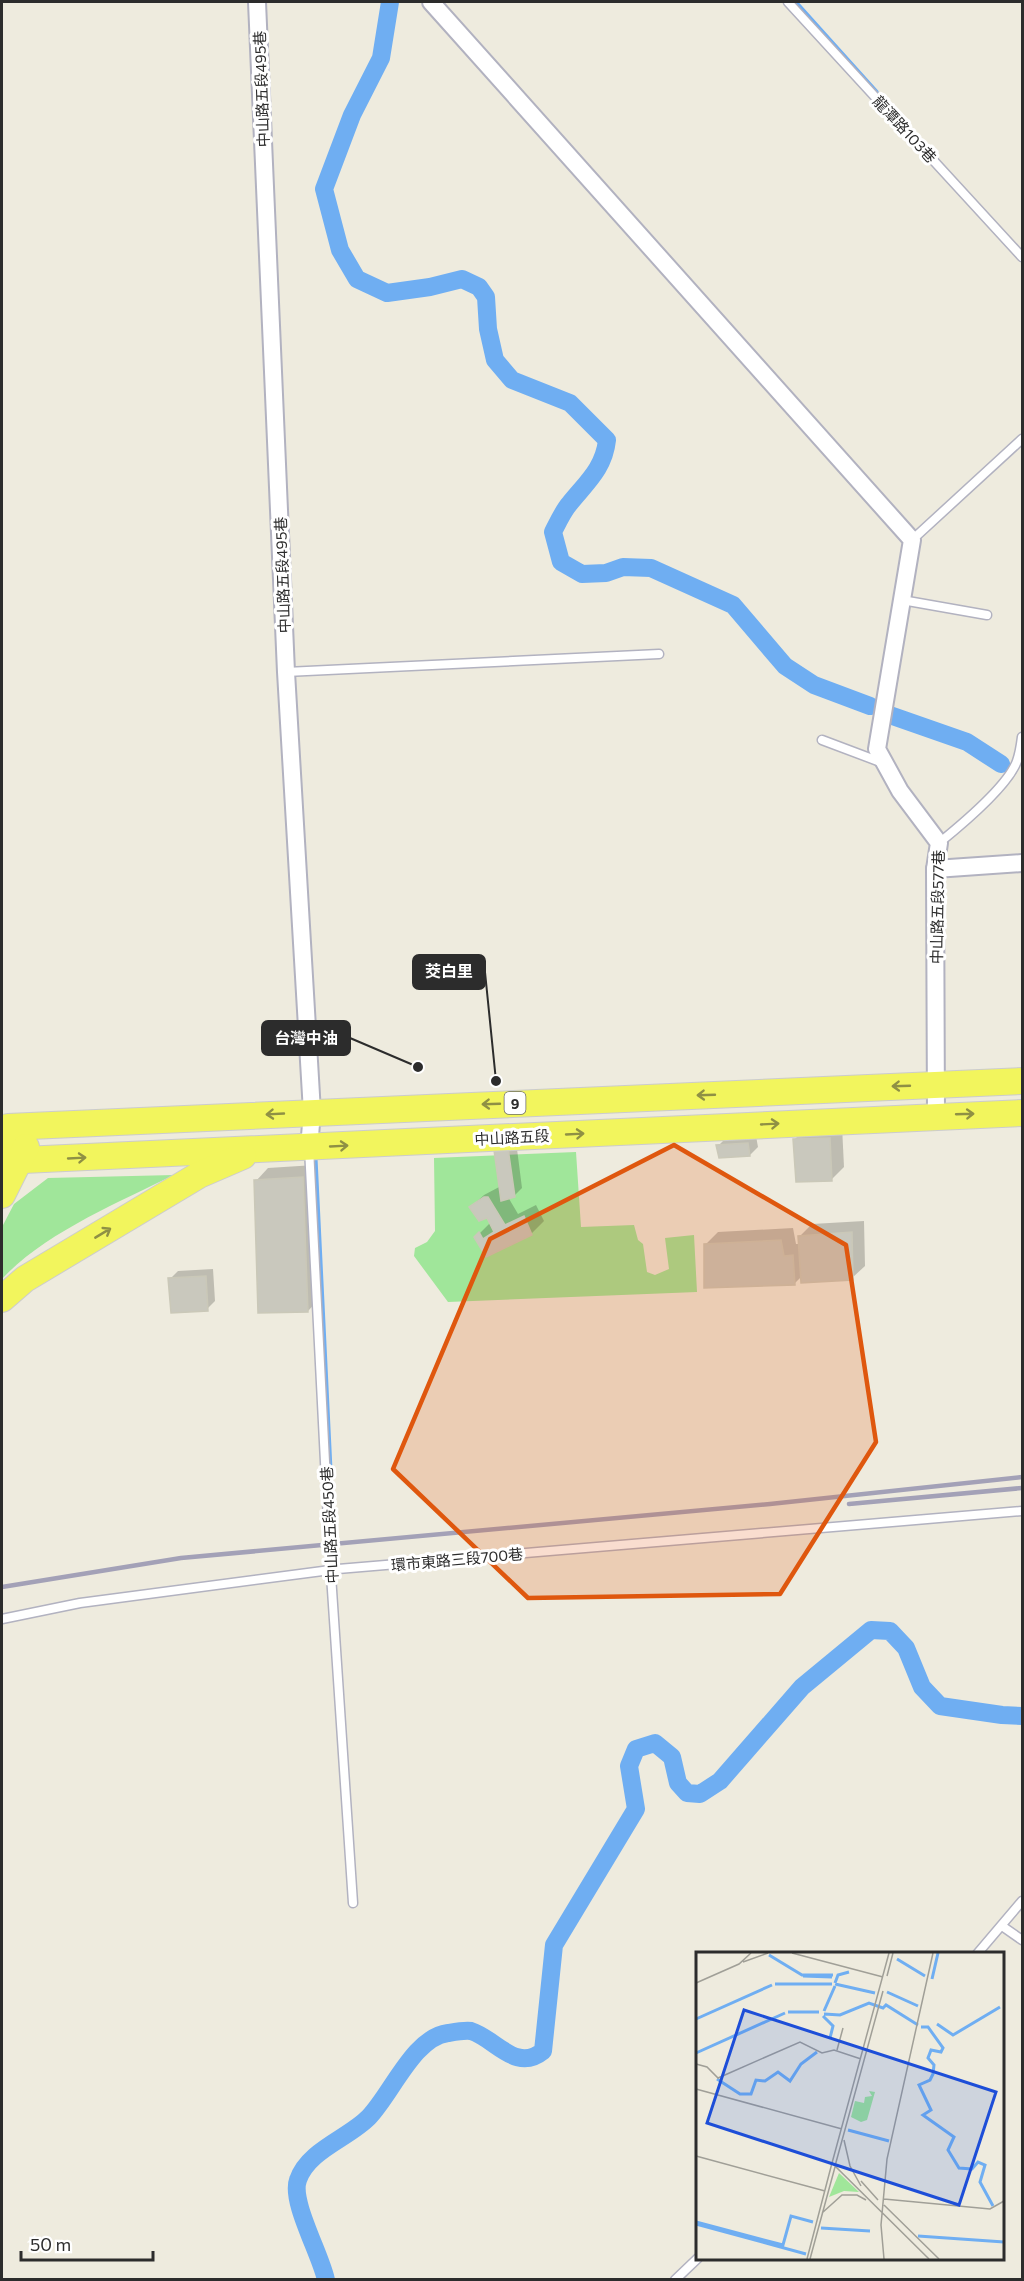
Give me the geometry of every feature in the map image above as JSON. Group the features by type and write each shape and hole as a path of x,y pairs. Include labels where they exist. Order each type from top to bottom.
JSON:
{"main road":[{"name":"9","path":"5,1133 37,1126 1023,1081"},
{"name":"中山路五段","path":"10,1161 309,1148 936,1115 1023,1113"},
{"path":"2,1195 10,1161 37,1126"},
{"path":"2,1299 25,1279 199,1175 259,1149"},
{"path":"2,1317 79,1247"}],"street":[{"name":"中山路五段495巷","path":"257,2 286,672 312,1112 309,1148"},
{"path":"431,2 912,540"},
{"name":"中山路五段577巷","path":"912,540 877,749 900,791 939,843 935,869 936,1115"},
{"path":"935,869 1023,863"}],"lane":[{"name":"龍潭路103巷","path":"788,2 1023,257"},
{"path":"912,540 1023,439"},
{"path":"902,600 987,615"},
{"path":"286,672 659,654"},
{"path":"939,843 963,824 1007,776 1017,762 1023,737"},
{"path":"822,740 884,763"},
{"name":"中山路五段450巷","path":"309,1148 331,1570 353,1903"},
{"name":"環市東路三段700巷","path":"2,1619 80,1604 331,1570 1023,1510"},
{"path":"979,1952 1023,1901"},
{"path":"1002,1926 1023,1940"},
{"path":"675,2280 697,2260"}],"highlighted area":[{"path":"674,1145 846,1245 876,1442 780,1594 528,1598 393,1469 490,1239"}],"green space":[{"path":"576,1152 581,1227 634,1225 638,1240 643,1244 647,1272 655,1275 669,1269 665,1238 694,1235 697,1292 448,1302 414,1256 415,1248 427,1242 435,1231 434,1158"},
{"path":"174,1175 60,1233 19,1263 2,1279 2,1227 14,1204 48,1178"}],"building":[{"path":"830,1138 832,1181 796,1182 793,1139"},
{"path":"748,1143 750,1156 719,1158 716,1145"},
{"path":"508,1148 515,1197 501,1201 494,1150"},
{"path":"303,1177 308,1312 258,1313 254,1180"},
{"path":"484,1197 488,1197 505,1225 524,1216 532,1235 486,1257 474,1237 479,1232 483,1239 494,1232 487,1218 479,1221 469,1207"},
{"path":"852,1232 853,1280 801,1283 798,1236"},
{"path":"781,1240 784,1256 793,1255 795,1285 704,1288 704,1244"},
{"path":"206,1276 208,1311 171,1313 168,1278"}],"waterway":[{"path":"390,2 381,58 352,115 324,189 340,250 357,279 387,293 430,287 462,279 479,287 486,297 488,329 495,360 512,380 570,403 607,440 598,467 565,510 553,532 561,562 582,574 606,573 623,567 651,568 733,605 785,666 814,685 870,706"},
{"path":"795,2 876,92"},
{"path":"884,713 967,742 1001,764"},
{"path":"315,1158 333,1532"},
{"path":"326,2280 298,2201 298,2180 303,2170 320,2152 361,2125 378,2107 414,2055 436,2037 471,2031 515,2056 533,2057 543,2051 554,1945 636,1809 629,1766 636,1749 655,1743 672,1757 678,1783 687,1793 700,1794 720,1781 802,1687 871,1630 890,1631 906,1648 922,1687 940,1706 1022,1716"}],"railway":[{"path":"2,1587 181,1558 770,1504 1022,1477"},
{"path":"849,1504 1022,1488"}],"place":[{"name":"台灣中油","path":"418,1067"},
{"name":"茭白里","path":"496,1081"}]}
